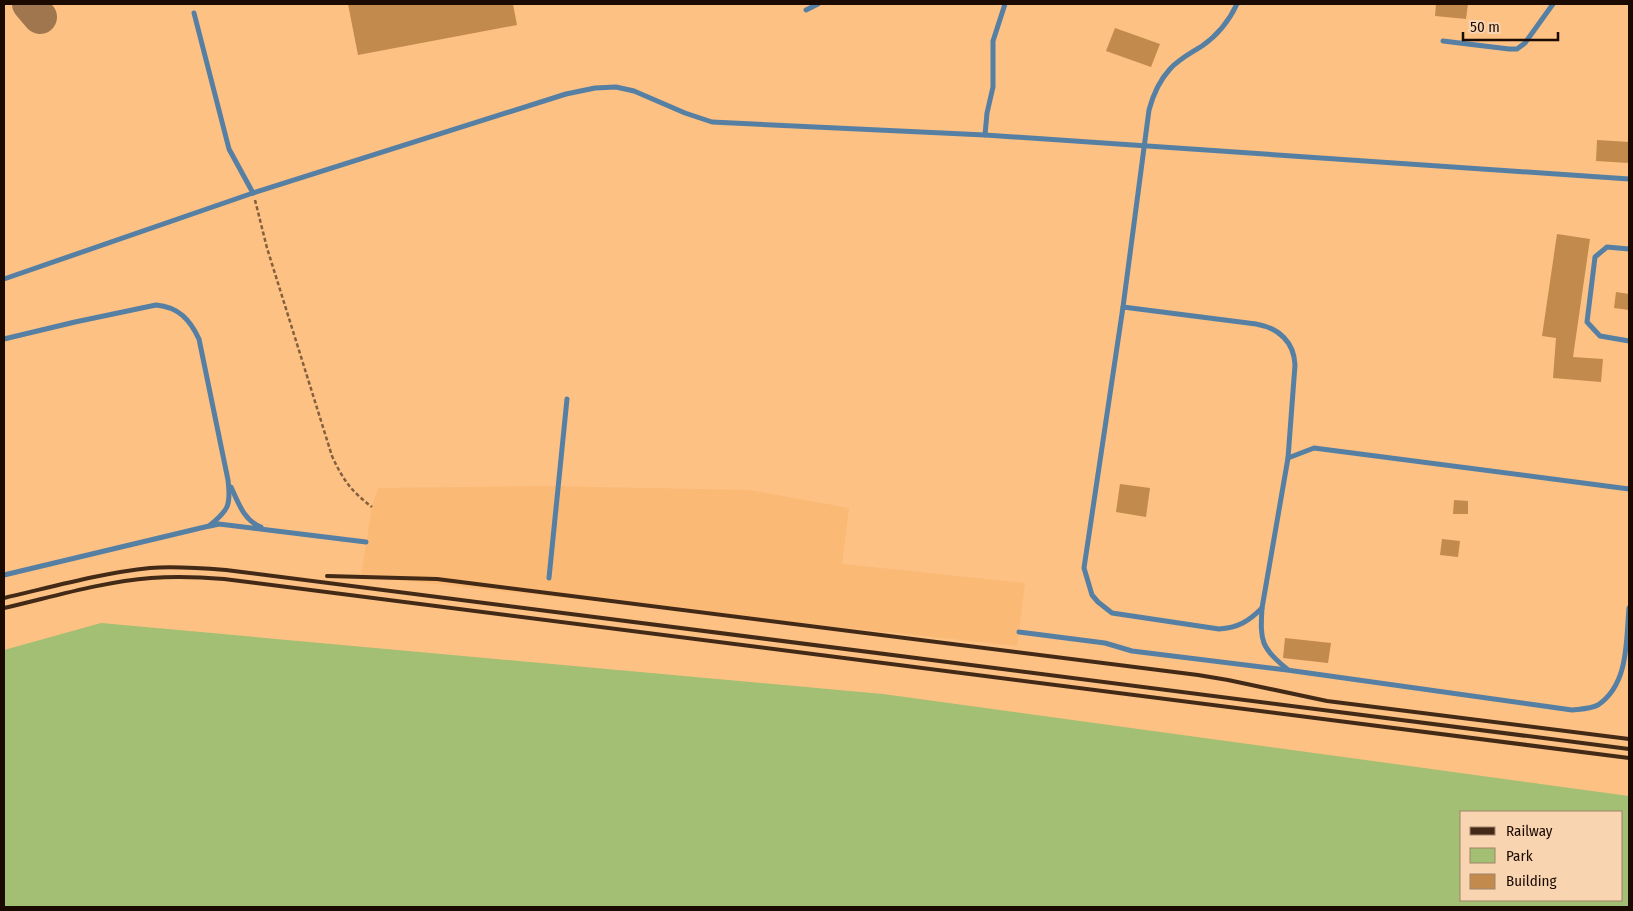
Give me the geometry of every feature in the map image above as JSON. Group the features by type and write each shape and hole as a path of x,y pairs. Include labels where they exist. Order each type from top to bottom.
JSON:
{"lane":[{"path":"806,10 818,4"},
{"path":"985,135 987,113 993,87 993,41 1005,4"},
{"path":"1237,4 1228,21 1216,35 1172,67 1163,78 1152,98 1084,568 1092,595 1112,613 1218,629 1230,629 1246,622 1262,608"},
{"path":"1442,41 1517,49 1525,43 1553,4"},
{"path":"194,13 230,149 253,193"},
{"path":"4,279 253,193 566,94 595,88 616,87 634,91 684,113 712,122 985,135 1629,179"},
{"path":"1629,249 1608,246 1595,258 1588,322 1600,336 1629,341"},
{"path":"4,339 151,306 166,306 180,312 190,322 198,339 228,480 230,498 227,507 224,513 209,526"},
{"path":"1123,307 1267,326 1283,335 1293,350 1296,365 1288,458 1262,608 1261,628 1262,639 1271,656 1288,670"},
{"path":"549,578 567,400"},
{"path":"1288,458 1314,448 1629,489"},
{"path":"228,480 238,505 245,515 255,525 267,530"},
{"path":"4,575 219,524 366,542"},
{"path":"1019,632 1105,643 1132,651 1288,670 1572,710 1597,705 1616,684 1622,672 1629,608"},
{"path":"1622,672 1629,674"}],"path":[{"path":"253,193 266,248 332,456 341,476 355,494 372,507"}],"shaded area":[{"path":"542,486 750,490 849,508 842,564 1025,583 1017,646 361,576 372,507 378,488"}],"green space":[{"path":"101,623 883,694 1629,796 1629,907 4,907 4,650"}],"building":[{"path":"348,4 513,4 517,25 358,55"},
{"path":"1436,4 1468,4 1466,19 1435,16"},
{"path":"1115,28 1160,44 1151,67 1106,51"},
{"path":"1597,140 1629,142 1629,163 1596,161"},
{"path":"1557,234 1590,239 1573,357 1603,359 1601,382 1553,378 1556,338 1542,336"},
{"path":"1616,292 1629,294 1629,310 1614,308"},
{"path":"1120,484 1150,488 1146,517 1116,512"},
{"path":"1454,500 1468,501 1468,514 1453,514"},
{"path":"1442,539 1460,541 1458,557 1440,555"},
{"path":"1285,638 1331,643 1328,663 1283,658"}],"taxiway":[{"path":"29,4 40,17"}],"railway":[{"path":"4,598 132,570 169,567 226,570 1629,749"},
{"path":"327,576 437,579 1198,675 1327,701 1629,739"},
{"path":"4,608 95,586 132,580 179,577 224,579 1629,758"}]}
